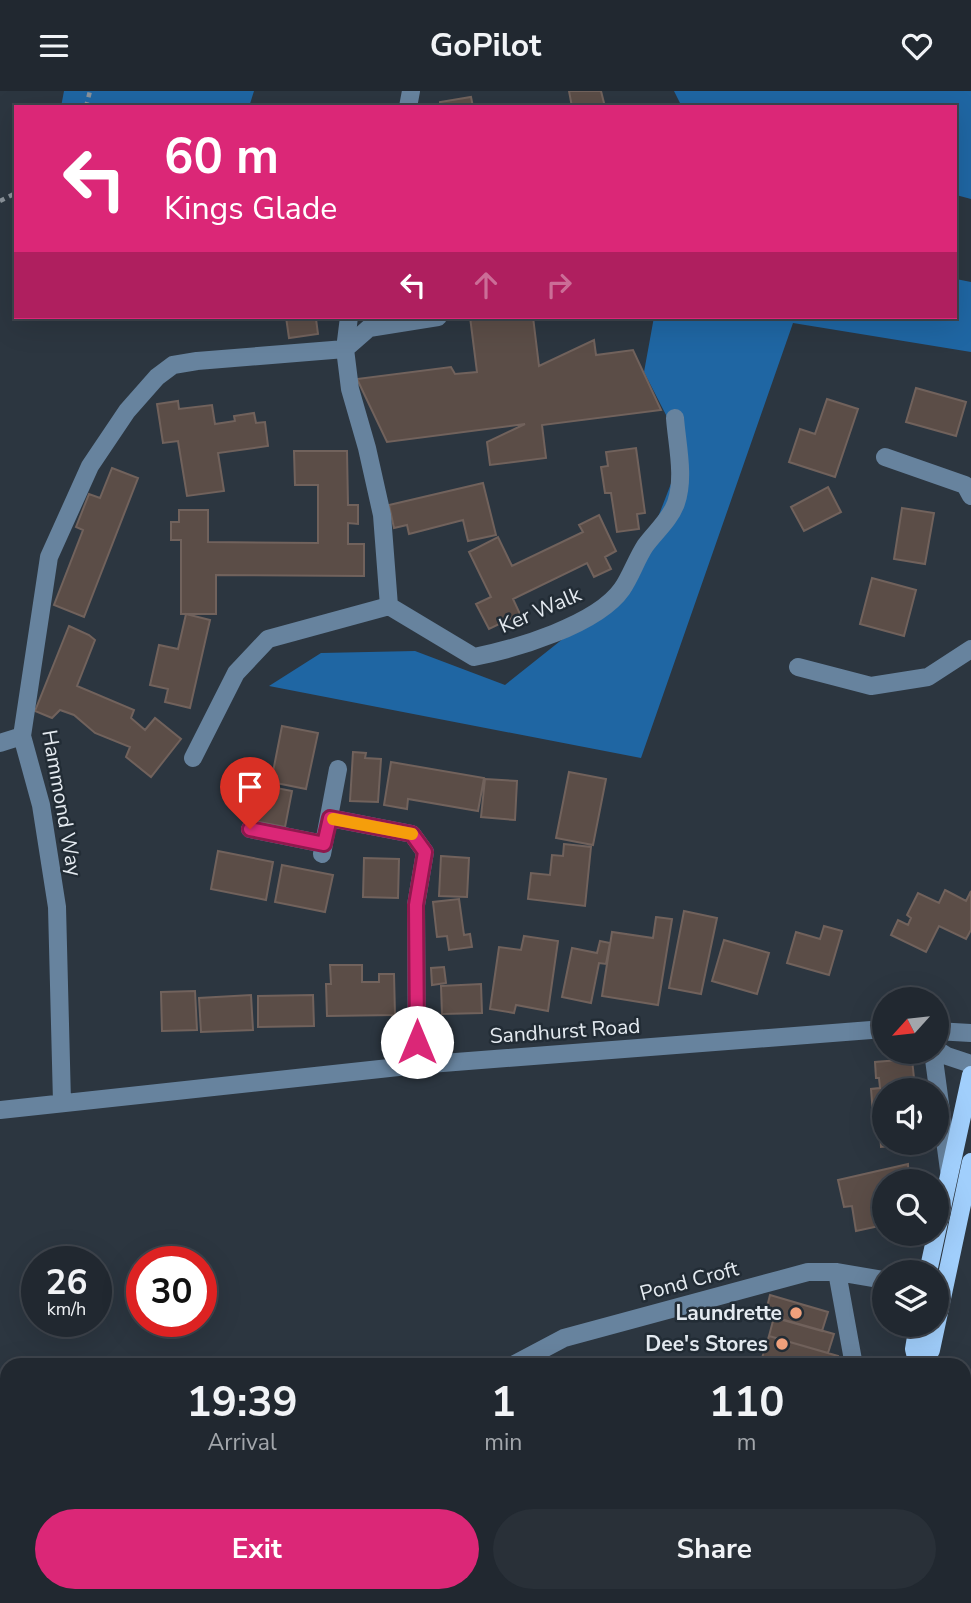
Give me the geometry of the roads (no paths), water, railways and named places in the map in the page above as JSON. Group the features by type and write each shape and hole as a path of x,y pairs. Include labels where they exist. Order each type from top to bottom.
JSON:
{"main road":[{"path":"946,1260 965,1173 971,1075"},
{"path":"932,1260 965,1173"},
{"path":"916,1337 914,1349 917,1358"},
{"path":"925,1358 931,1350 933,1337"}],"street":[{"path":"193,758 236,673 268,639 389,606 382,515 350,389 345,349 349,319"},
{"path":"345,349 369,328 425,319"},
{"name":"Hammond Way","path":"62,1103 57,907 41,805 22,736 49,558 90,466 141,392 173,365 345,349"},
{"name":"Ker Walk","path":"389,606 474,657 508,651 556,632 597,611 621,590 636,559 667,519 676,502 680,476 675,418"},
{"path":"885,457 965,485 971,496"},
{"path":"798,667 871,686 928,677 971,649"},
{"path":"0,743 22,736"},
{"path":"250,829 323,849 338,769"},
{"path":"330,818 412,834 425,852 416,905 417,1065"},
{"name":"Sandhurst Road","path":"0,1109 417,1065 872,1030"},
{"path":"949,1032 971,1033"},
{"path":"949,1057 971,1064"},
{"path":"938,1064 965,1173"},
{"name":"Pond Croft","path":"526,1358 564,1338 808,1272 837,1272 872,1278"},
{"path":"837,1272 853,1358"}],"place":[{"name":"Laundrette","path":"796,1313"},
{"name":"Dee's Stores","path":"782,1344"}]}
